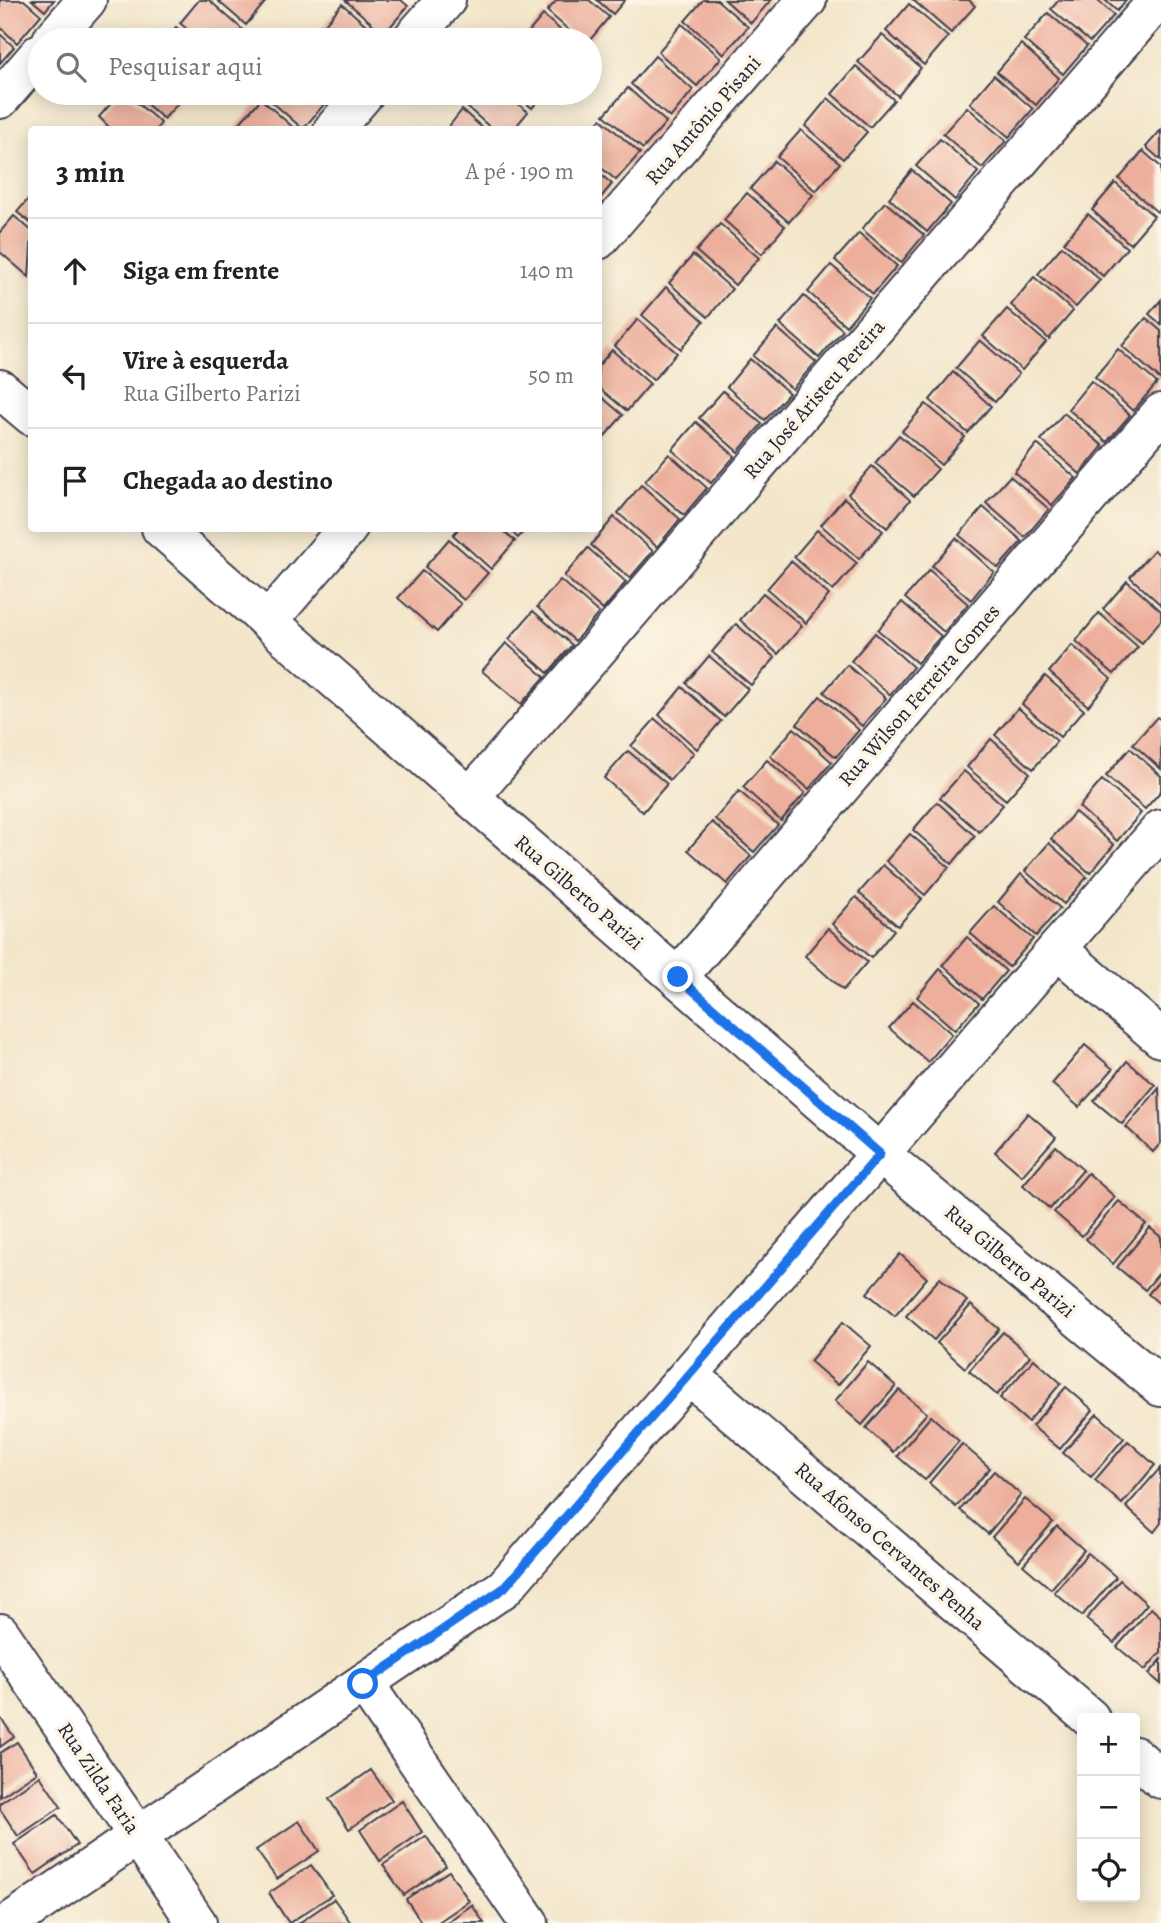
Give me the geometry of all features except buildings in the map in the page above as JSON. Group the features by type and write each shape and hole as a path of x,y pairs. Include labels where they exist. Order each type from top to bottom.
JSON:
{"street":[{"path":"63,28 88,0"},
{"path":"422,28 446,0"},
{"name":"Rua Antônio Pisani","path":"602,235 807,0"},
{"name":"Rua José Aristeu Pereira","path":"470,797 1158,0"},
{"path":"0,99 28,67"},
{"path":"336,126 355,105"},
{"path":"0,388 28,412"},
{"name":"Rua Wilson Ferreira Gomes","path":"678,977 1161,413"},
{"name":"Rua Gilberto Parizi","path":"166,532 880,1154 1161,1387"},
{"path":"268,621 345,532"},
{"path":"9,1923 504,1588 1161,829"},
{"path":"1057,949 1161,1038"},
{"name":"Rua Afonso Cervantes Penha","path":"689,1375 1084,1713"},
{"name":"Rua Zilda Faria","path":"0,1633 197,1923"},
{"path":"363,1684 529,1923"},
{"path":"1140,1760 1161,1779"}],"route":[{"path":"363,1684 504,1588 880,1154 678,977"}]}
